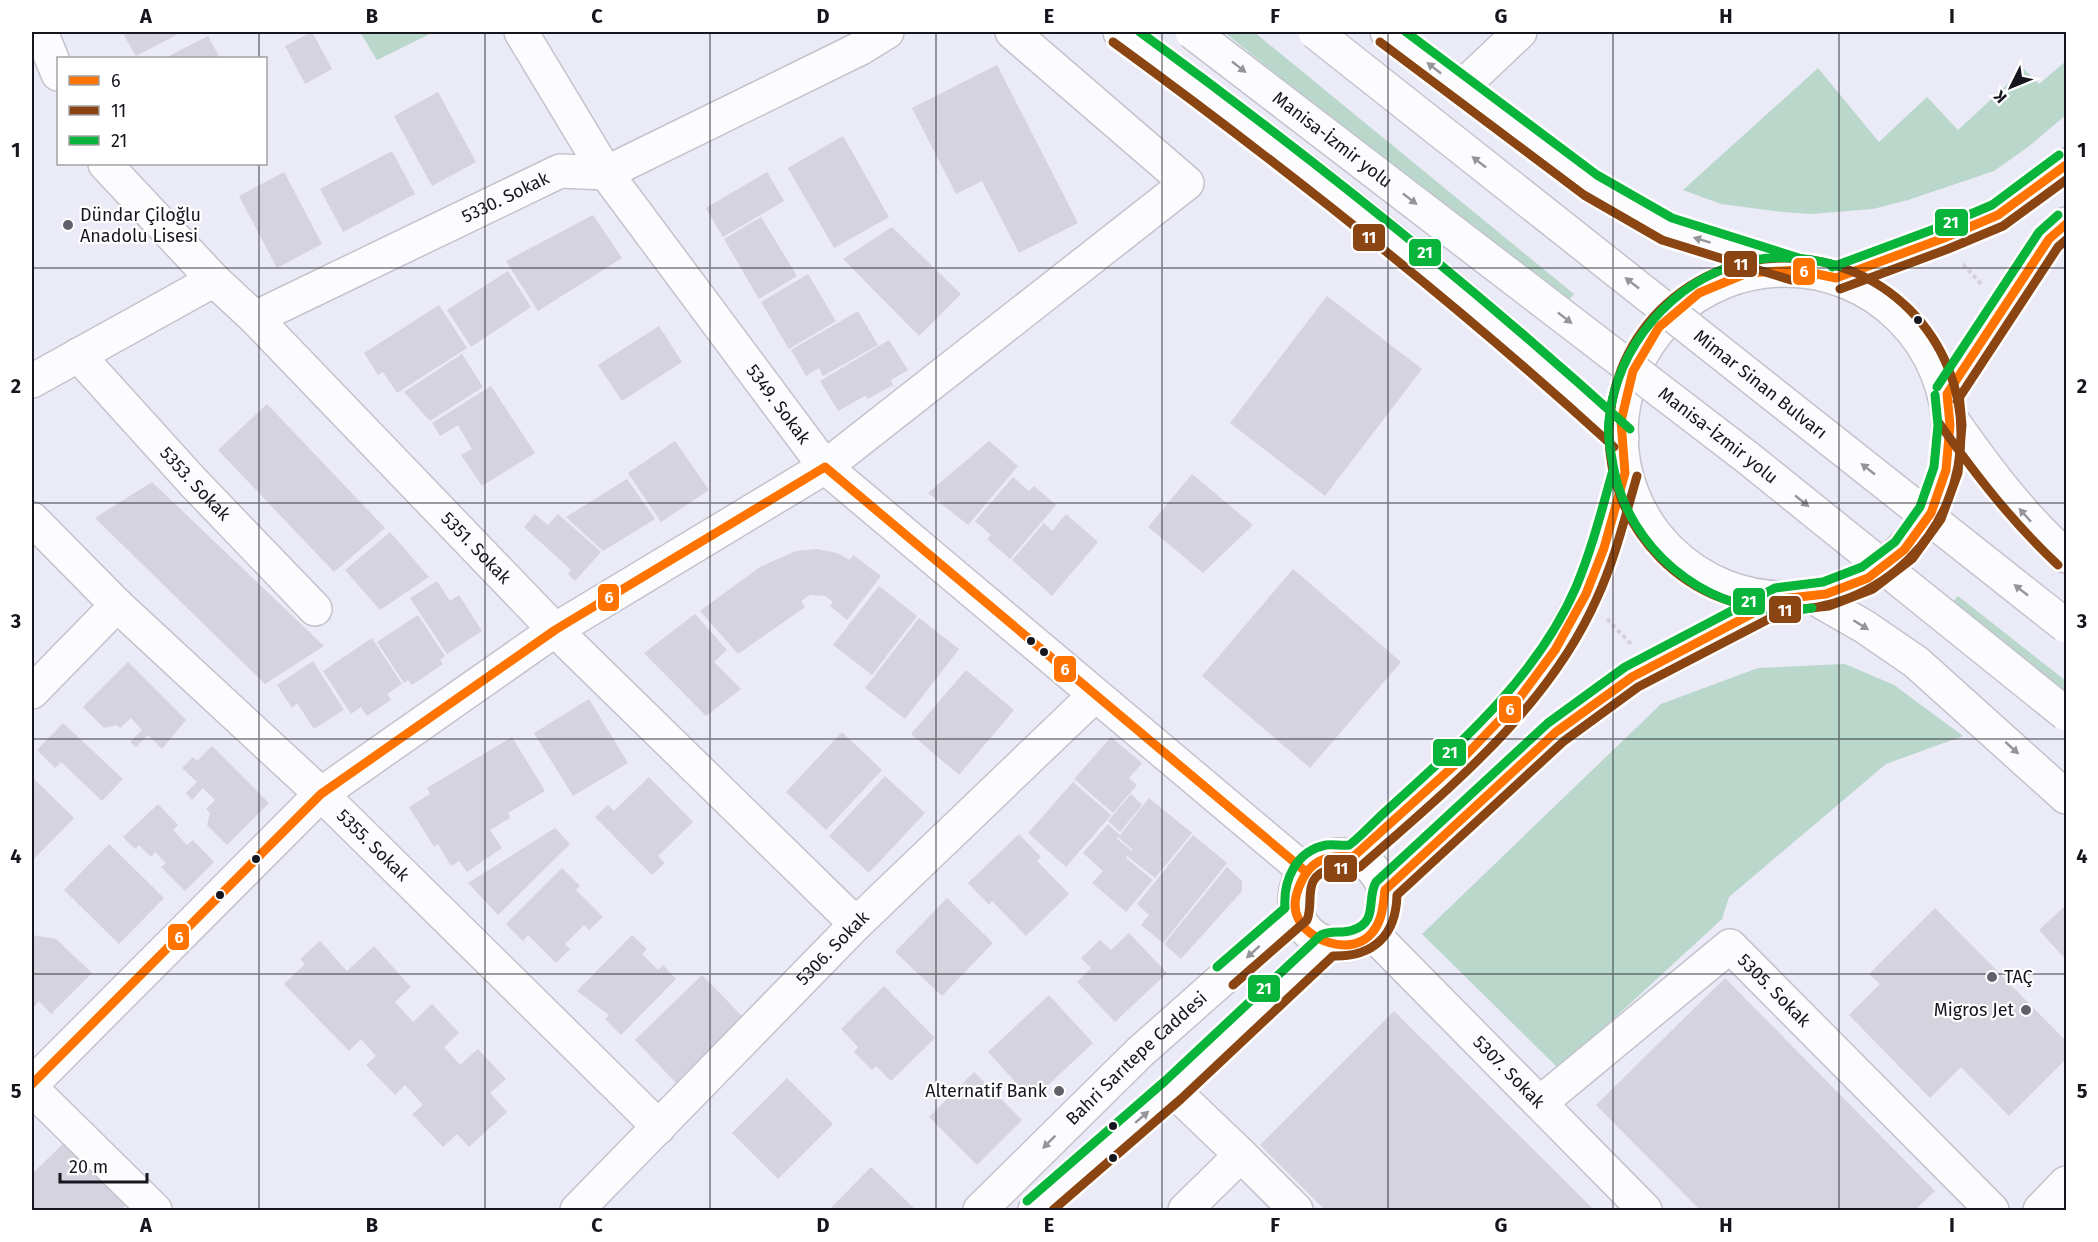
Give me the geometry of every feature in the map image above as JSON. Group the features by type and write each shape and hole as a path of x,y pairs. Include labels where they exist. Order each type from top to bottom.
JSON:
{"main road":[{"path":"41,32 57,72"},
{"name":"5349. Sokak","path":"521,32 606,173 825,467 1305,871"},
{"name":"5330. Sokak","path":"255,318 560,171 606,173 861,48 887,32"},
{"path":"32,1083 321,794 555,630 825,467 1187,183 1012,32"},
{"path":"1120,32 1234,114 1365,216 1514,339 1622,438"},
{"name":"Manisa-İzmir yolu","path":"1192,32 1748,458 2067,714"},
{"name":"Mimar Sinan Bulvarı","path":"1315,32 2067,626"},
{"path":"1387,32 1590,185 1667,229 1798,270 1836,278 1891,307 1921,340 1948,405 1970,446 2017,506 2045,537 2067,556"},
{"path":"1461,88 1520,32"},
{"name":"5351. Sokak","path":"106,165 214,280 255,318 555,630 856,924"},
{"path":"1836,278 1944,238 1998,215 2067,165"},
{"path":"1798,270 1747,273 1699,293 1659,327 1633,371 1621,421 1625,473 1637,506 1656,537 1682,562 1712,581 1745,594 1795,598 1826,594 1868,578 1904,550 1931,513 1946,470 1948,405 1978,345 2049,239 2067,224"},
{"path":"32,381 214,280"},
{"name":"5353. Sokak","path":"78,355 193,482 315,609"},
{"path":"1353,857 1476,745 1515,704 1556,650 1586,594 1604,548 1625,473"},
{"name":"5355. Sokak","path":"32,519 117,605 321,794 659,1127"},
{"path":"1385,890 1556,732 1632,676 1795,598 1865,627 1916,662 2059,791 2067,816"},
{"path":"32,692 117,605"},
{"name":"5306. Sokak","path":"578,1210 856,924 1095,694"},
{"path":"1340,855 1353,857 1367,864 1378,875 1385,890 1386,906 1381,921 1372,933 1359,942 1344,946 1328,944 1314,938 1303,927 1297,913 1295,898 1298,884 1305,871 1315,862 1340,855"},
{"name":"Bahri Sarıtepe Caddesi","path":"980,1210 1140,1052 1297,913"},
{"name":"5307. Sokak","path":"1372,933 1645,1210"},
{"path":"1035,1210 1173,1090 1328,944"},
{"name":"5305. Sokak","path":"1540,1103 1730,946 1992,1210"},
{"path":"32,1089 155,1210"},
{"path":"1173,1090 1296,1210"},
{"path":"1185,1210 1241,1155"},
{"path":"2040,1210 2067,1183"}],"path":[{"path":"1959,259 1986,290"},
{"path":"1605,616 1635,649"}],"green space":[{"path":"360,32 434,32 377,60"},
{"path":"1224,32 1254,32 1574,294 1564,306"},
{"path":"2066,61 2066,115 2028,147 1994,171 1908,200 1873,209 1811,214 1721,204 1683,190 1818,68 1879,142 1927,97 1958,130 2024,69 2039,84"},
{"path":"1958,596 2066,681 2066,706 1945,609"},
{"path":"1845,664 1894,685 1963,736 1886,764 1729,897 1722,919 1559,1069 1422,934 1661,704 1758,668"}],"building":[{"path":"122,32 182,32 136,56"},
{"path":"312,32 332,69 305,84 285,46"},
{"path":"208,36 219,57 167,57"},
{"path":"997,65 1078,223 1019,253 982,181 956,194 912,108"},
{"path":"438,92 476,162 432,186 394,116"},
{"path":"843,136 889,217 834,248 788,168"},
{"path":"392,151 415,194 343,232 320,189"},
{"path":"284,172 322,244 277,268 239,196"},
{"path":"767,172 784,201 723,237 706,208"},
{"path":"593,215 622,258 538,311 506,261"},
{"path":"761,217 797,276 759,299 724,239"},
{"path":"892,227 961,294 919,336 843,259"},
{"path":"508,271 531,307 471,347 447,310"},
{"path":"808,274 836,321 789,349 761,302"},
{"path":"1327,296 1422,369 1325,496 1230,423"},
{"path":"439,305 467,348 397,393 383,372 378,375 364,353"},
{"path":"858,311 878,345 823,376 819,368 806,376 791,350"},
{"path":"659,326 682,362 622,401 598,365"},
{"path":"889,340 908,370 891,380 893,385 868,399 865,396 838,411 820,381"},
{"path":"462,354 483,387 430,421 404,392"},
{"path":"491,386 535,453 482,486 461,455 472,449 458,425 440,436 432,423"},
{"path":"267,404 385,528 334,572 218,450"},
{"path":"675,441 709,490 661,522 628,473"},
{"path":"989,441 1018,466 968,525 928,493"},
{"path":"1192,474 1253,525 1203,573 1148,527"},
{"path":"1013,477 1029,491 1034,486 1056,505 1010,559 987,539 991,535 975,521"},
{"path":"627,479 655,519 603,551 566,517"},
{"path":"152,482 324,646 265,684 95,518"},
{"path":"535,514 548,525 558,514 601,552 575,581 568,574 571,570 524,527"},
{"path":"1066,514 1098,542 1052,596 1012,560 1044,523 1052,531"},
{"path":"390,532 429,577 380,610 345,570"},
{"path":"817,549 837,553 850,560 853,555 881,576 847,620 830,606 833,602 825,596 810,595 801,601 805,607 738,654 700,611 760,567 796,551"},
{"path":"1293,569 1401,662 1310,768 1202,676"},
{"path":"437,581 450,601 459,595 482,631 447,654 410,598"},
{"path":"879,586 917,616 872,675 833,645"},
{"path":"695,614 727,650 714,662 741,689 706,716 644,653"},
{"path":"418,615 445,656 440,660 443,664 412,685 408,680 404,683 377,642"},
{"path":"919,618 959,649 905,719 865,688"},
{"path":"372,638 402,684 387,694 391,700 367,716 361,707 351,714 323,671"},
{"path":"313,661 344,710 314,729 297,703 292,708 277,685"},
{"path":"128,662 186,720 162,749 148,735 136,747 130,742 142,730 131,718 120,728 117,725 104,728 83,707"},
{"path":"966,670 1014,710 959,775 911,734"},
{"path":"589,699 628,763 573,796 534,733"},
{"path":"63,723 123,779 102,801 61,762 55,768 37,750"},
{"path":"842,732 882,770 826,830 786,792"},
{"path":"512,737 545,791 508,813 510,818 490,830 502,848 467,872 459,861 451,866 438,844 434,847 409,807 430,794 427,788"},
{"path":"1111,737 1142,763 1129,778 1137,785 1113,813 1074,779"},
{"path":"212,746 269,803 227,845 207,825 210,813 206,809 215,800 203,788 192,800 186,793 197,782 182,768 193,757 197,761"},
{"path":"885,776 925,813 869,873 829,836"},
{"path":"32,777 74,818 32,861"},
{"path":"649,777 693,822 658,856 665,863 652,875 595,817 608,805 614,811"},
{"path":"1073,782 1111,815 1066,867 1028,833"},
{"path":"1131,794 1142,805 1120,832 1108,821"},
{"path":"1149,798 1192,833 1155,878 1127,856 1126,858 1153,880 1126,912 1092,883 1103,871 1083,853 1108,824 1120,835","holes":["1118,837 1132,851 1116,838"]},
{"path":"158,804 178,825 173,830 187,845 193,840 214,862 185,891 161,867 166,863 155,852 151,857 139,845 135,849 123,837"},
{"path":"555,828 570,844 498,915 468,883"},
{"path":"1019,834 1041,857 1037,861 1069,894 1026,936 992,901 989,905 968,883"},
{"path":"1193,835 1227,863 1163,943 1141,925 1149,915 1137,904"},
{"path":"109,844 164,898 119,944 64,890"},
{"path":"1227,867 1242,881 1242,891 1181,959 1164,944"},
{"path":"562,868 580,886 576,890 603,917 589,930 584,925 565,944 570,949 556,963 528,935 523,941 506,924"},
{"path":"947,898 993,943 942,996 895,952"},
{"path":"2066,905 2066,960 2039,930"},
{"path":"1935,908 2066,1041 2066,1059 2009,1116 1961,1067 1930,1098 1849,1015 1880,984 1869,974"},
{"path":"1129,933 1167,973 1115,1022 1077,982 1091,968 1081,958 1100,940 1111,950"},
{"path":"32,935 56,939 92,973 51,1014 39,1001 32,1009"},
{"path":"632,935 647,949 642,954 658,970 663,965 676,979 621,1035 605,1019 609,1015 577,991"},
{"path":"320,941 347,971 374,946 411,987 395,1002 413,1022 432,1004 459,1033 444,1047 460,1065 478,1049 506,1079 490,1093 507,1112 469,1147 457,1134 443,1147 412,1114 423,1105 405,1085 395,1095 366,1065 376,1056 361,1039 349,1051 284,984 305,964 300,959"},
{"path":"702,975 745,1019 677,1084 635,1040"},
{"path":"1725,978 1935,1191 1915,1210 1700,1210 1596,1105"},
{"path":"884,986 935,1038 891,1081 876,1066 872,1070 854,1052 858,1047 841,1029"},
{"path":"1049,995 1093,1043 1032,1100 988,1052"},
{"path":"1394,1011 1594,1210 1325,1210 1260,1145"},
{"path":"974,1072 1022,1120 977,1165 929,1117"},
{"path":"787,1078 833,1124 778,1179 732,1133"},
{"path":"70,1137 130,1201 121,1210 32,1210 32,1174"},
{"path":"871,1167 916,1210 829,1210"}],"transit line":[{"name":"21","path":"1140,32 1266,126 1390,224 1512,324 1630,429"},
{"name":"21","path":"1406,32 1597,175 1672,218 1799,258"},
{"name":"11","path":"1113,42 1242,138 1369,238 1493,340 1614,447"},
{"name":"11","path":"1380,42 1584,195 1662,240 1791,280"},
{"name":"21","path":"1832,267 1992,205 2059,155"},
{"name":"6","path":"2066,165 1998,215 1944,238 1836,278 1798,270 1747,273 1699,293 1659,327 1633,371 1621,421 1625,473 1604,548 1586,594 1555,650 1515,704 1468,753 1353,857 1326,858 1313,865 1303,878 1296,895 1295,910 1303,926 1310,933 1330,943 1340,945 1361,942 1377,926 1385,890 1556,732 1632,677 1780,599 1826,594 1868,578 1904,550 1931,513 1946,470 1950,425 1947,394 2049,239 2066,224"},
{"name":"11","path":"1840,289 2003,226 2066,180"},
{"name":"21","path":"1937,387 2039,232 2058,215"},
{"name":"11","path":"1957,401 2058,247 2066,240"},
{"name":"21","path":"1812,608 1785,611 1752,607 1723,599 1697,586 1673,569 1636,525 1622,498 1614,470 1609,420 1614,393 1623,367 1636,342 1653,320 1694,284 1719,271 1745,262 1768,258 1792,258 1839,266"},
{"name":"11","path":"1785,258 1836,266 1868,279 1897,298 1921,322 1940,351 1953,383 1961,434 1953,485 1940,517 1921,546 1897,570 1868,589 1836,602 1785,610 1734,602 1702,589 1673,570 1649,546 1630,517 1617,485 1609,434 1617,383 1630,351 1649,322 1673,298 1702,279 1734,266 1785,258"},
{"name":"11","path":"1053,1210 1181,1099 1333,956 1360,953 1380,941 1392,922 1397,895 1564,741 1638,687 1784,611 1829,606 1873,589 1912,559 1941,519 1958,473 1962,425 1959,393"},
{"name":"21","path":"1027,1201 1165,1081 1321,935 1349,931 1361,926 1369,915 1376,882 1548,723 1625,667 1775,588 1823,582 1862,567 1895,542 1920,507 1934,467 1938,425 1935,395"},
{"name":"11","path":"1939,423 1995,497 2058,565"},
{"name":"6","path":"825,467 1305,871"},
{"name":"6","path":"32,1084 321,794 555,630 825,467"},
{"name":"21","path":"1217,967 1285,908 1286,887 1299,860 1316,848 1352,843 1467,735 1517,681 1540,652 1576,587 1592,544 1613,470"},
{"name":"11","path":"1233,985 1307,920 1310,890 1316,877 1332,869 1360,867 1494,744 1552,676 1597,598 1614,553 1637,476"}],"place":[{"name":"Dündar Çiloğlu Anadolu Lisesi","path":"68,225"},
{"name":"TAÇ","path":"1992,977"},
{"name":"Migros Jet","path":"2026,1010"},
{"name":"Alternatif Bank","path":"1059,1091"}]}
